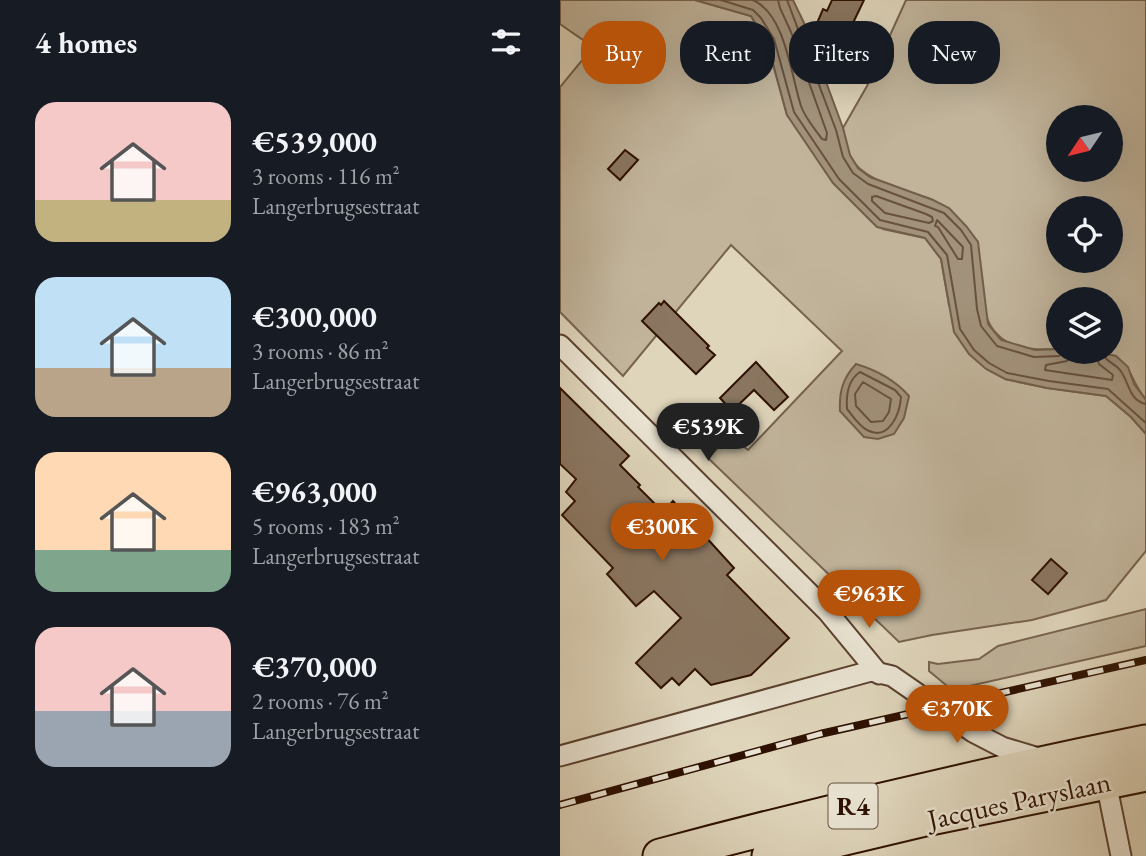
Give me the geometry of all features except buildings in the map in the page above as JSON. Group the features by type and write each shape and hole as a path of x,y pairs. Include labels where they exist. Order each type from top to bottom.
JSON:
{"highway":[{"name":"Jacques Paryslaan","path":"660,856 789,821 1146,741"},
{"name":"Jacques Paryslaan","path":"769,856 925,819 1146,774"}],"street":[{"path":"560,345 827,611 879,674"},
{"path":"560,756 871,671 892,677 973,732 1002,747 1106,782 1121,856"},
{"path":"971,779 985,756 984,746 973,732"}],"shaded area":[{"path":"560,0 695,0 751,16 754,21 680,21 680,84 775,84 775,71 787,115 883,229 925,238 941,259 949,305 1005,379 1106,396 1146,434 1146,551 1106,600 1032,620 899,642 708,458 730,435 748,450 842,351 731,245 623,376 560,312 560,87 581,62 581,84 666,84 666,21 581,21 581,39 560,24"},
{"path":"906,0 1146,0 1146,400 1123,363 1123,287 1046,287 1046,349 1022,347 1002,339 988,322 933,200 898,189 864,172 850,156 843,128 868,84 894,84 894,26"},
{"path":"1146,609 1146,646 952,690 929,671 929,662 938,664 979,659 998,646"}],"water":[{"path":"695,0 793,0 803,21 789,21 789,84 827,84 850,155 858,168 870,177 949,208 966,226 978,242 988,324 1001,340 1035,350 1046,350 1046,364 1123,362 1128,367 1134,384 1146,400 1146,434 1106,396 1005,379 986,369 969,354 954,332 941,259 925,238 877,227 833,183 787,115 775,71 775,21 754,21 751,16"},
{"path":"856,364 885,376 909,396 904,418 894,434 878,439 864,437 840,411 843,385"}],"railway":[{"path":"560,805 820,734 1146,660"}]}
